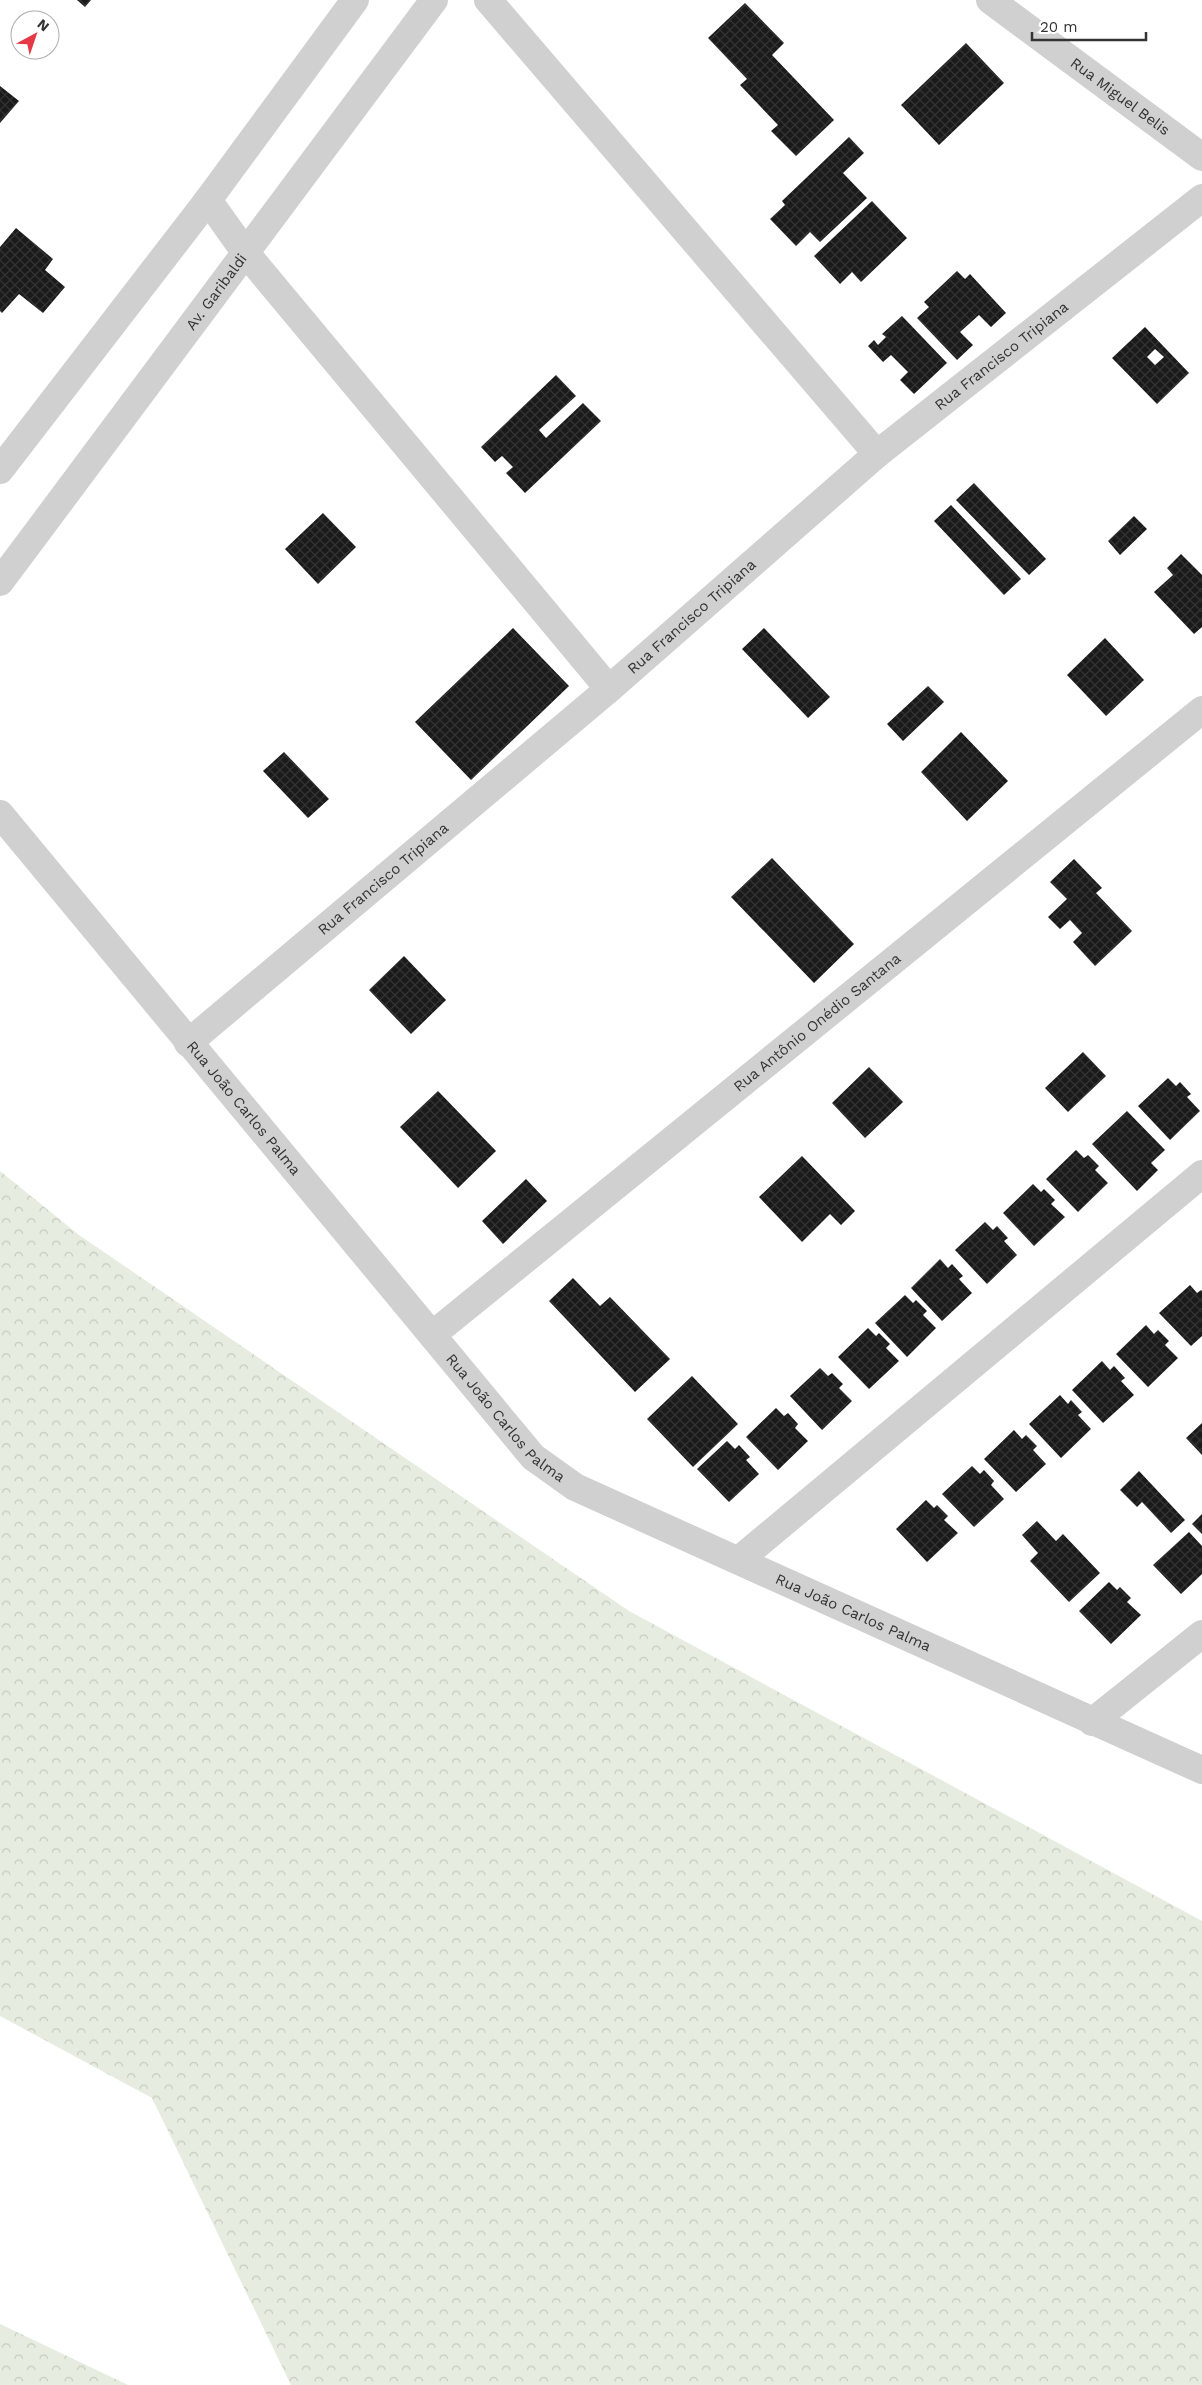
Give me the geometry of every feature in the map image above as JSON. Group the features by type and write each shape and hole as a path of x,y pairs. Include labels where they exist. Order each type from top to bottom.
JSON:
{"street":[{"path":"0,470 208,200 355,0"},
{"name":"Av. Garibaldi","path":"0,582 434,0"},
{"path":"488,0 877,454"},
{"name":"Rua Miguel Belis","path":"990,0 1202,157"},
{"name":"Rua Francisco Tripiana","path":"188,1043 609,689 877,454 1202,198"},
{"path":"208,200 245,252 609,689"},
{"name":"Rua Antônio Onédio Santana","path":"432,1335 1202,710"},
{"name":"Rua João Carlos Palma","path":"0,814 533,1458 575,1487 740,1560 1092,1722 1202,1770"},
{"path":"740,1560 1202,1174"},
{"path":"1092,1722 1202,1634"}],"green space":[{"path":"0,1171 79,1235 629,1611 1202,1921 1202,2385 291,2385 152,2098 0,2016"},
{"path":"0,2324 128,2385 0,2385"}],"building":[{"path":"77,0 91,0 85,7"},
{"path":"745,3 784,43 772,55 834,120 796,156 771,131 778,125 740,85 747,79 708,38"},
{"path":"966,43 1004,83 939,145 901,105"},
{"path":"0,86 19,101 0,123"},
{"path":"849,137 864,153 843,173 867,198 820,242 810,232 796,246 770,219 785,205 782,201"},
{"path":"872,201 907,238 861,282 852,272 840,284 814,256"},
{"path":"16,228 53,259 45,270 65,287 43,313 19,294 2,313 0,311 0,247"},
{"path":"957,271 965,279 970,274 1006,313 991,327 979,315 960,332 973,345 957,360 917,318 929,307 924,302"},
{"path":"902,316 947,363 914,394 900,380 908,372 891,355 883,362 868,346 874,340 878,345 886,337 882,334"},
{"path":"1145,327 1189,373 1157,404 1112,358","holes":["1155,349 1164,357 1155,365 1147,357"]},
{"path":"556,375 576,396 539,430 546,438 583,403 601,421 525,493 506,473 513,467 502,456 495,462 481,447"},
{"path":"974,483 1046,559 1029,575 956,500"},
{"path":"951,505 1021,579 1004,595 934,521"},
{"path":"323,513 356,547 318,584 285,549"},
{"path":"1134,516 1147,529 1120,555 1108,541"},
{"path":"1181,554 1202,575 1202,627 1194,634 1154,592 1173,575 1167,568"},
{"path":"513,628 569,686 471,780 415,722"},
{"path":"764,628 830,697 808,718 742,649"},
{"path":"1105,638 1144,680 1106,716 1067,675"},
{"path":"928,686 944,702 903,741 887,724"},
{"path":"961,732 1008,781 967,821 921,772"},
{"path":"284,752 329,799 308,818 263,771"},
{"path":"772,858 854,944 814,983 731,897"},
{"path":"1074,859 1102,888 1096,893 1132,931 1095,966 1073,942 1082,933 1070,920 1060,929 1048,917 1067,899 1050,882"},
{"path":"404,956 446,1000 411,1034 369,990"},
{"path":"1083,1052 1106,1076 1068,1112 1045,1088"},
{"path":"869,1067 903,1102 865,1138 832,1103"},
{"path":"1168,1078 1176,1086 1180,1082 1191,1094 1187,1097 1200,1111 1170,1140 1138,1106"},
{"path":"438,1091 496,1151 458,1188 400,1127"},
{"path":"1127,1111 1165,1150 1151,1163 1158,1170 1137,1191 1092,1144"},
{"path":"1076,1150 1084,1158 1088,1155 1099,1166 1095,1170 1108,1183 1078,1212 1046,1179"},
{"path":"802,1156 855,1211 841,1225 830,1214 802,1242 759,1197"},
{"path":"526,1179 547,1201 503,1244 482,1221"},
{"path":"1033,1184 1041,1192 1044,1189 1055,1200 1051,1204 1065,1217 1034,1246 1003,1213"},
{"path":"985,1222 993,1230 997,1226 1008,1238 1004,1241 1017,1255 987,1284 955,1250"},
{"path":"940,1259 948,1268 952,1264 963,1276 959,1279 972,1293 942,1321 911,1288"},
{"path":"573,1278 600,1306 610,1297 670,1359 635,1392 549,1301"},
{"path":"1190,1285 1197,1293 1202,1291 1202,1336 1191,1346 1159,1313"},
{"path":"905,1295 913,1303 916,1300 927,1311 923,1315 936,1328 907,1357 875,1323"},
{"path":"1146,1325 1154,1334 1158,1330 1169,1341 1165,1345 1178,1358 1148,1387 1116,1354"},
{"path":"868,1328 876,1336 879,1333 890,1344 886,1348 899,1361 869,1389 838,1357"},
{"path":"1102,1361 1110,1370 1114,1366 1125,1378 1121,1381 1134,1395 1103,1423 1072,1390"},
{"path":"820,1368 828,1376 832,1373 843,1384 839,1388 852,1401 822,1430 790,1396"},
{"path":"692,1376 738,1424 693,1467 647,1419"},
{"path":"1060,1395 1068,1404 1071,1400 1082,1412 1078,1415 1091,1429 1061,1458 1029,1424"},
{"path":"776,1408 784,1416 788,1413 798,1424 795,1428 808,1441 778,1470 746,1437"},
{"path":"1202,1423 1202,1455 1186,1438"},
{"path":"1014,1430 1022,1439 1026,1435 1037,1446 1033,1450 1046,1464 1016,1492 984,1459"},
{"path":"727,1441 735,1449 739,1445 750,1457 746,1460 759,1474 729,1502 697,1469"},
{"path":"972,1466 980,1474 984,1470 994,1481 991,1485 1004,1499 974,1527 942,1494"},
{"path":"1139,1471 1185,1520 1171,1533 1142,1502 1137,1507 1120,1490"},
{"path":"926,1500 934,1508 937,1505 948,1516 944,1520 958,1533 927,1562 896,1529"},
{"path":"1202,1514 1202,1534 1192,1524"},
{"path":"1037,1521 1056,1541 1063,1534 1100,1573 1069,1602 1030,1561 1038,1553 1022,1535"},
{"path":"1189,1532 1202,1546 1202,1574 1181,1594 1153,1565"},
{"path":"1109,1582 1117,1590 1120,1587 1131,1598 1127,1602 1141,1615 1111,1644 1079,1611"}]}
